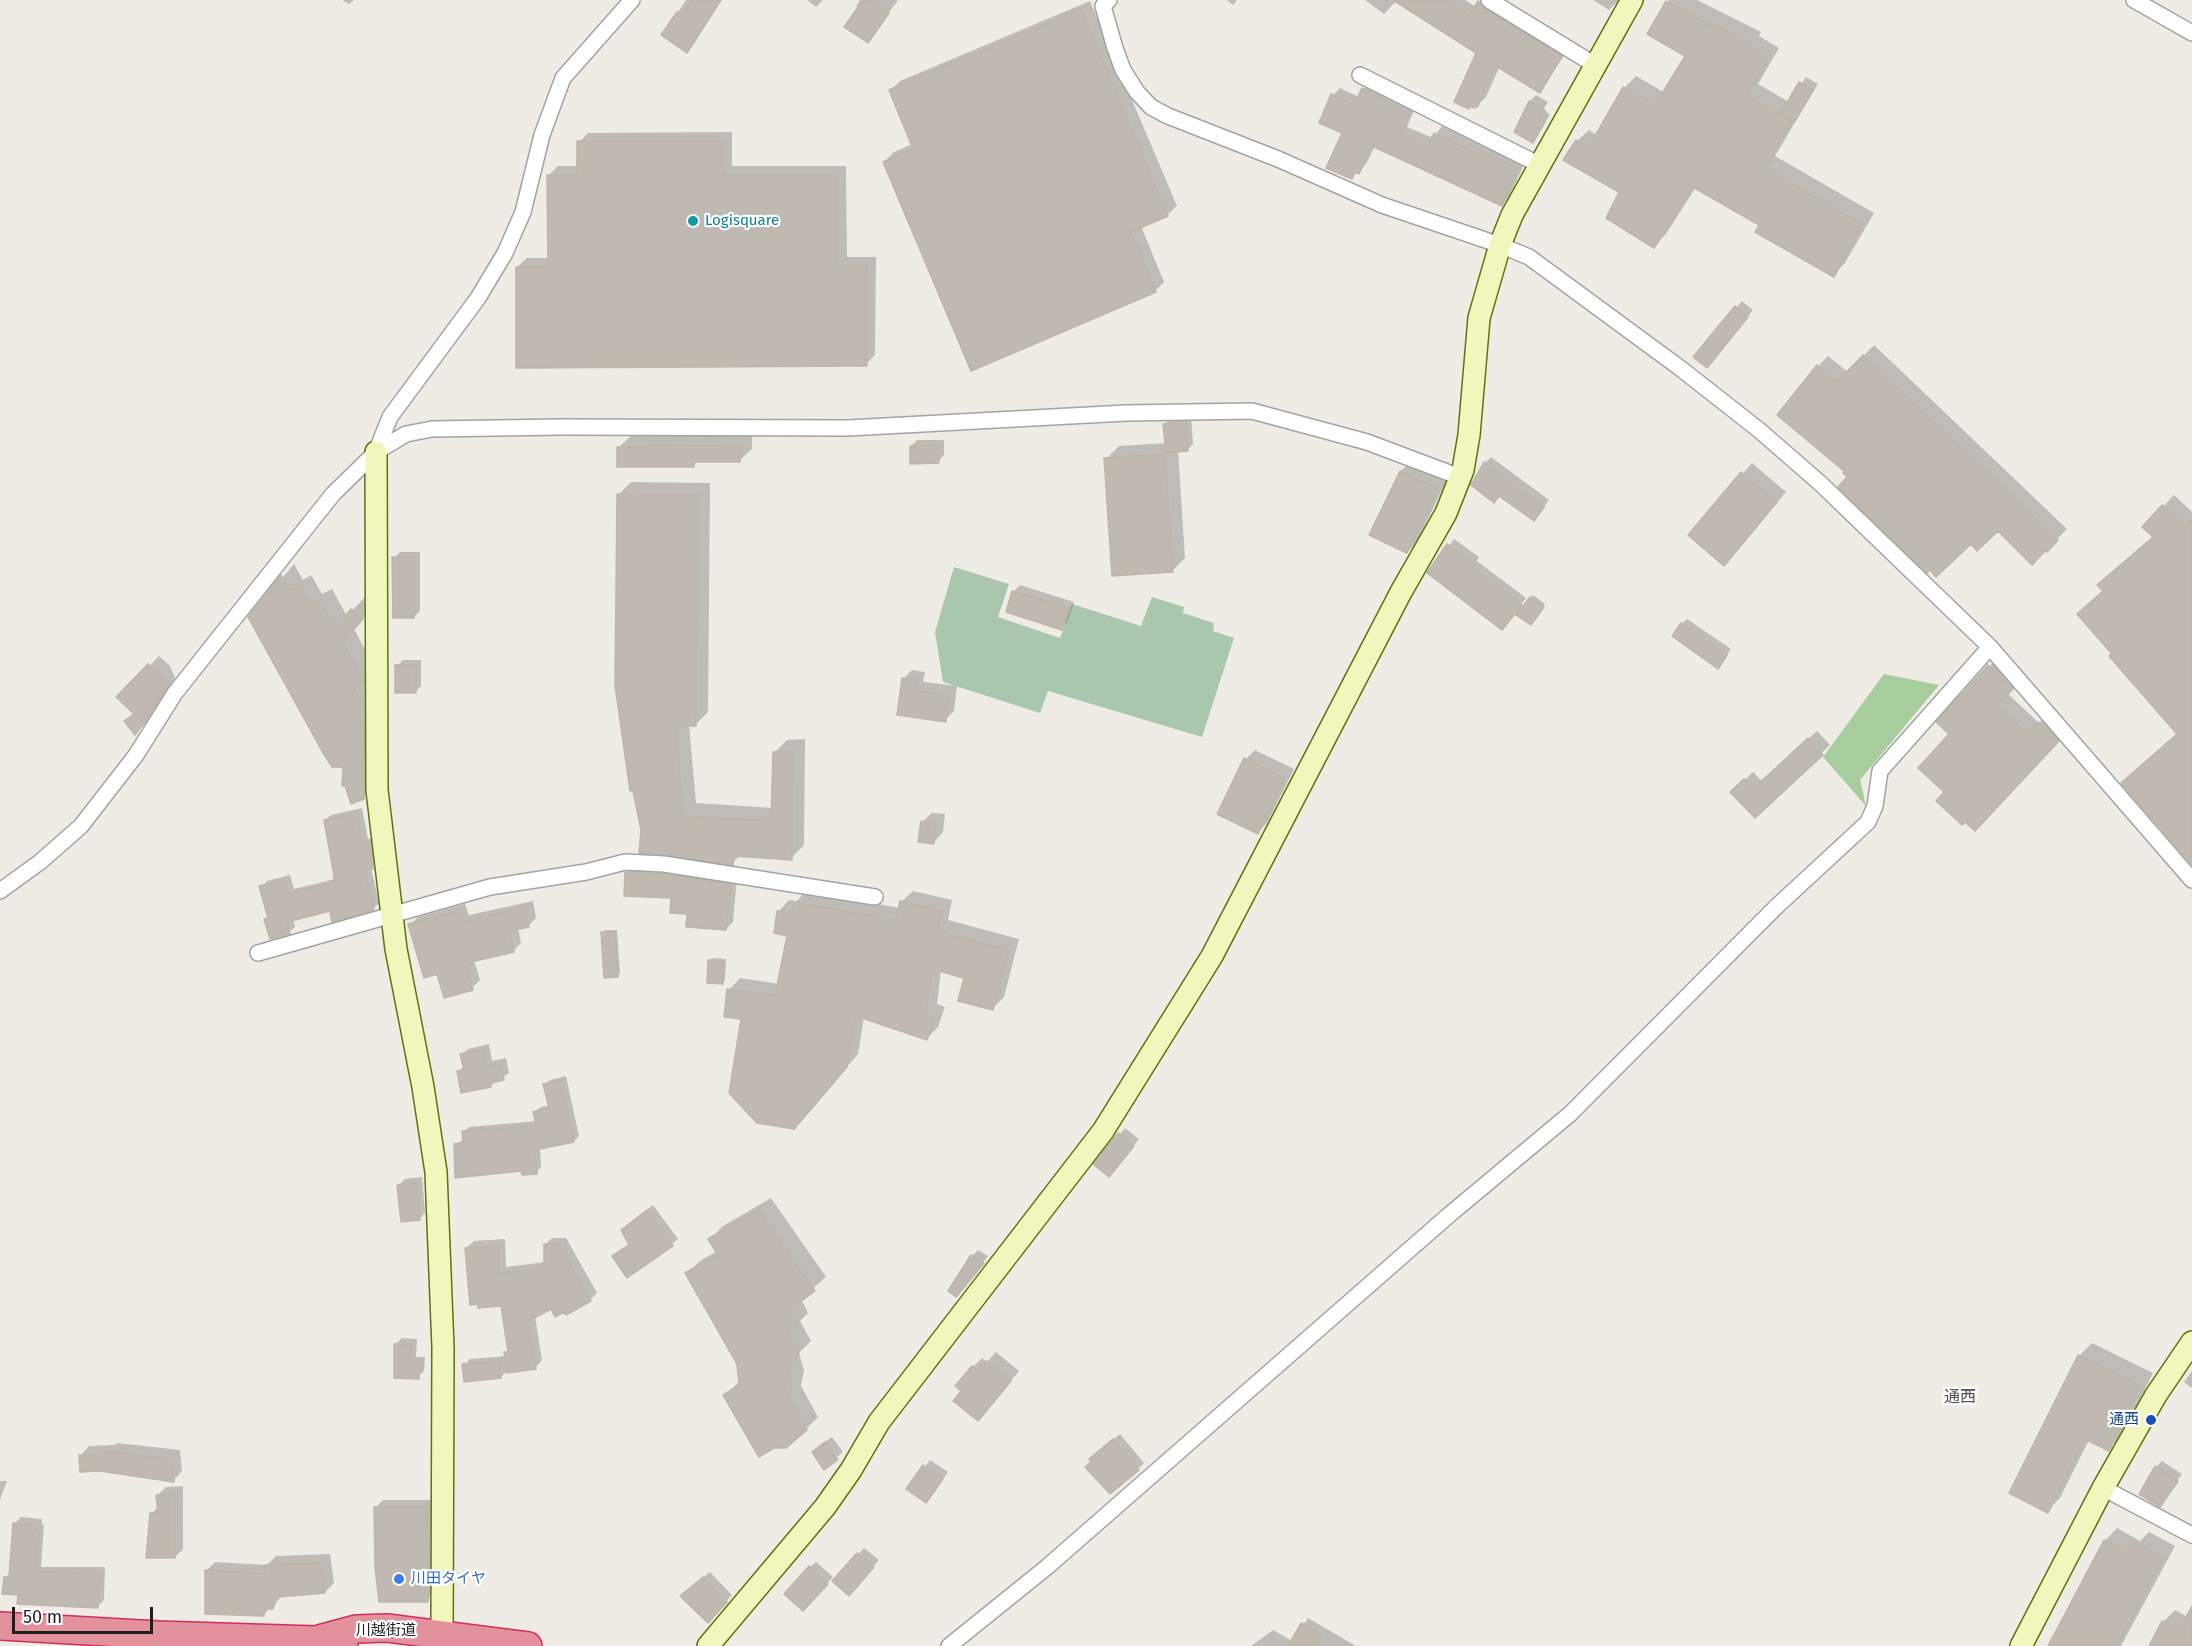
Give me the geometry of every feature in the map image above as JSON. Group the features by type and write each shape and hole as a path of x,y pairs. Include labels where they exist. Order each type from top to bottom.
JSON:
{"highway":[{"name":"川越街道","path":"0,1626 158,1635 315,1640 344,1646"},
{"name":"川越街道","path":"315,1640 356,1629 396,1629 442,1633 528,1646"}],"street":[{"path":"442,1633 443,1348 436,1173 393,915 377,790 376,452 390,417 477,298 505,253 523,212 542,135 563,78 632,0"},
{"path":"1109,0 1103,6 1123,70 1137,92 1151,107 1382,205 1500,245 1528,257 1680,368 1759,430 1821,484 1990,648 2192,880"},
{"path":"1489,0 1595,65"},
{"path":"708,1646 825,1507 851,1470 879,1422 1103,1131 1212,956 1401,592 1446,513 1460,477 1469,435 1479,318 1500,245 1512,215 1632,0"},
{"path":"2134,0 2192,33"},
{"path":"1360,75 1540,165"},
{"path":"0,891 40,862 81,826 136,755 175,693 333,494 376,452 406,434 432,429 848,428 1126,413 1252,411 1367,442 1460,477"},
{"path":"949,1646 1047,1567 1449,1215 1570,1114 1776,907 1868,822 1875,806 1880,771 1990,648"},
{"path":"258,953 490,887 586,872 625,862 664,864 875,897"},
{"path":"2021,1646 2103,1488 2156,1395 2192,1342"},
{"path":"2103,1488 2192,1535"}],"green space":[{"path":"954,567 1009,584 998,617 1060,638 1072,604 1141,626 1152,597 1184,607 1183,613 1214,623 1213,631 1234,638 1202,737 1048,691 1040,713 943,682 935,632"},
{"path":"1884,674 1939,685 1860,780 1866,806 1823,757"}],"building":[{"path":"692,0 721,0 687,53 661,35 677,12 682,15"},
{"path":"863,0 870,0 889,13 868,43 844,27"},
{"path":"1393,0 1444,0 1469,15 1478,1 1484,8 1562,56 1540,93 1496,66 1478,106 1475,108 1470,106 1469,109 1454,102 1476,53"},
{"path":"1666,1 1720,31 1722,28 1751,45 1748,48 1768,60 1747,96 1792,122 1765,169 1863,225 1834,277 1755,232 1759,225 1693,187 1654,248 1606,218 1619,192 1563,160 1576,140 1588,148 1623,87 1655,105 1685,56 1647,34"},
{"path":"1081,9 1168,216 1131,232 1156,292 971,371 883,162 913,149 889,90"},
{"path":"1799,82 1813,90 1795,121 1781,113"},
{"path":"1362,88 1410,114 1400,134 1427,146 1434,133 1476,153 1478,149 1519,168 1502,206 1372,146 1359,174 1355,172 1352,179 1326,168 1342,133 1319,123 1331,94 1354,105"},
{"path":"1529,101 1543,109 1539,115 1545,122 1533,143 1514,132"},
{"name":"Logisquare","path":"577,141 723,141 723,175 837,175 838,266 867,266 867,366 516,368 516,267 548,267 547,175 577,175"},
{"path":"1735,306 1748,317 1707,368 1693,357"},
{"path":"1863,355 2058,540 2047,552 2045,551 2032,565 1998,531 1977,551 1971,544 1936,577 1930,570 1927,573 1838,487 1847,477 1844,471 1777,415 1817,365 1837,382"},
{"path":"1186,422 1188,451 1166,453 1163,424"},
{"path":"648,445 740,446 740,462 694,462 694,467 617,467 617,447 648,447"},
{"path":"938,445 939,463 910,464 910,446"},
{"path":"1165,454 1173,572 1112,576 1104,458"},
{"path":"1484,462 1544,507 1534,521 1499,496 1494,503 1471,485"},
{"path":"1400,471 1438,489 1407,553 1369,535"},
{"path":"1741,472 1777,502 1724,566 1688,535"},
{"path":"617,494 698,495 696,726 676,726 683,816 771,821 773,752 793,751 792,860 734,856 733,865 639,853 641,830 633,791 630,791 615,685"},
{"path":"2162,505 2185,526 2192,520 2192,865 2121,783 2177,734 2109,656 2112,654 2077,614 2103,591 2097,585 2153,537 2142,527"},
{"path":"1447,544 1474,564 1472,567 1522,605 1502,630 1427,573"},
{"path":"392,557 414,557 414,618 393,618"},
{"path":"281,575 290,591 299,586 309,605 320,600 335,628 351,609 363,619 343,642 364,681 354,688 364,706 355,711 364,727 364,799 351,804 345,786 342,786 343,767 332,767 248,617"},
{"path":"1012,591 1069,608 1062,630 1006,612"},
{"path":"1530,597 1544,607 1531,625 1516,615"},
{"path":"1681,623 1727,655 1718,669 1672,636"},
{"path":"148,664 160,676 166,689 135,735 124,721 134,714 116,697"},
{"path":"395,665 416,665 416,693 395,693"},
{"path":"1988,665 2013,689 1997,706 2027,734 2038,722 2059,741 1975,831 1965,822 1962,825 1936,801 1944,792 1918,768 1949,734 1936,722"},
{"path":"902,678 917,680 915,691 949,695 946,722 897,715"},
{"path":"1808,738 1823,755 1755,818 1730,792 1744,779 1753,789"},
{"path":"1244,758 1285,779 1258,834 1217,814"},
{"path":"357,813 362,843 369,842 373,869 365,871 374,910 332,922 330,911 295,920 287,923 290,934 270,939 264,919 268,918 259,886 284,880 288,894 335,882 324,820"},
{"path":"921,821 936,823 934,844 918,842"},
{"path":"625,872 663,874 731,884 726,930 686,927 687,914 670,913 671,898 624,896"},
{"path":"900,901 942,911 937,931 1009,950 993,1010 958,1001 964,978 932,969 926,1015 935,1018 927,1040 856,1016 847,1067 794,1129 757,1123 729,1093 741,1019 724,1017 727,989 775,995 787,936 774,933 777,911 792,912 794,902 896,920"},
{"path":"525,907 529,927 510,931 514,952 471,962 472,964 466,966 473,990 444,998 437,974 424,978 408,924 457,911 461,922"},
{"path":"601,932 615,932 618,977 604,978"},
{"path":"708,960 724,961 723,984 707,983"},
{"path":"484,1049 487,1066 501,1063 504,1080 490,1083 491,1087 461,1093 457,1071 464,1070 460,1054"},
{"path":"561,1080 574,1142 535,1150 537,1174 522,1175 521,1171 455,1178 454,1144 463,1143 462,1131 536,1125 533,1112 549,1108 543,1084"},
{"path":"1118,1133 1134,1146 1109,1177 1093,1164"},
{"path":"416,1183 420,1220 401,1222 397,1185"},
{"path":"647,1210 673,1246 627,1278 612,1256 629,1245 621,1230"},
{"path":"758,1210 815,1291 788,1311 797,1326 787,1332 799,1355 787,1366 792,1383 789,1399 807,1430 786,1448 774,1448 759,1457 723,1395 739,1386 737,1364 685,1273 718,1255 708,1239"},
{"path":"544,1244 558,1244 591,1301 566,1315 564,1312 555,1317 551,1309 528,1321 536,1369 507,1373 504,1352 508,1352 501,1306 478,1308 478,1304 470,1305 465,1248 498,1246 499,1273 544,1268"},
{"path":"971,1255 984,1263 956,1297 948,1291"},
{"path":"394,1344 411,1344 411,1363 420,1363 419,1379 394,1378"},
{"path":"2078,1355 2141,1386 2109,1451 2085,1439 2048,1513 2009,1493"},
{"path":"500,1361 501,1378 464,1382 462,1364"},
{"path":"986,1361 1011,1381 978,1421 953,1401 961,1391 955,1386 972,1366 978,1371"},
{"path":"1113,1439 1139,1470 1110,1494 1085,1467 1091,1462 1089,1459"},
{"path":"825,1442 838,1460 824,1470 812,1452"},
{"path":"106,1451 171,1459 174,1482 100,1471 80,1472 79,1455 107,1454"},
{"path":"923,1465 943,1479 926,1503 906,1489"},
{"path":"2155,1466 2178,1481 2160,1507 2139,1494"},
{"path":"176,1493 175,1558 146,1558 150,1513 158,1513 156,1495"},
{"path":"374,1507 428,1507 428,1602 379,1602 375,1567"},
{"path":"13,1523 36,1525 36,1530 39,1531 36,1572 100,1573 98,1608 17,1604 18,1595 2,1594 4,1577 9,1577"},
{"path":"2104,1540 2130,1554 2135,1543 2164,1558 2117,1646 2048,1646"},
{"path":"857,1553 874,1567 849,1596 832,1581"},
{"path":"322,1563 325,1593 277,1597 273,1609 265,1609 264,1616 205,1614 205,1570 264,1574 265,1565"},
{"path":"809,1566 828,1584 803,1611 784,1594"},
{"path":"703,1577 727,1602 708,1623 680,1596"},
{"path":"2192,1606 2192,1646 2149,1646 2162,1621 2179,1630"},
{"path":"1301,1623 1322,1635 1316,1646 1288,1646"}],"place":[{"name":"Logisquare","path":"693,221"},
{"name":"通西","path":"2151,1420"},
{"name":"川田タイヤ","path":"399,1579"}],"district":[{"name":"通西","path":"1960,1398"}]}
